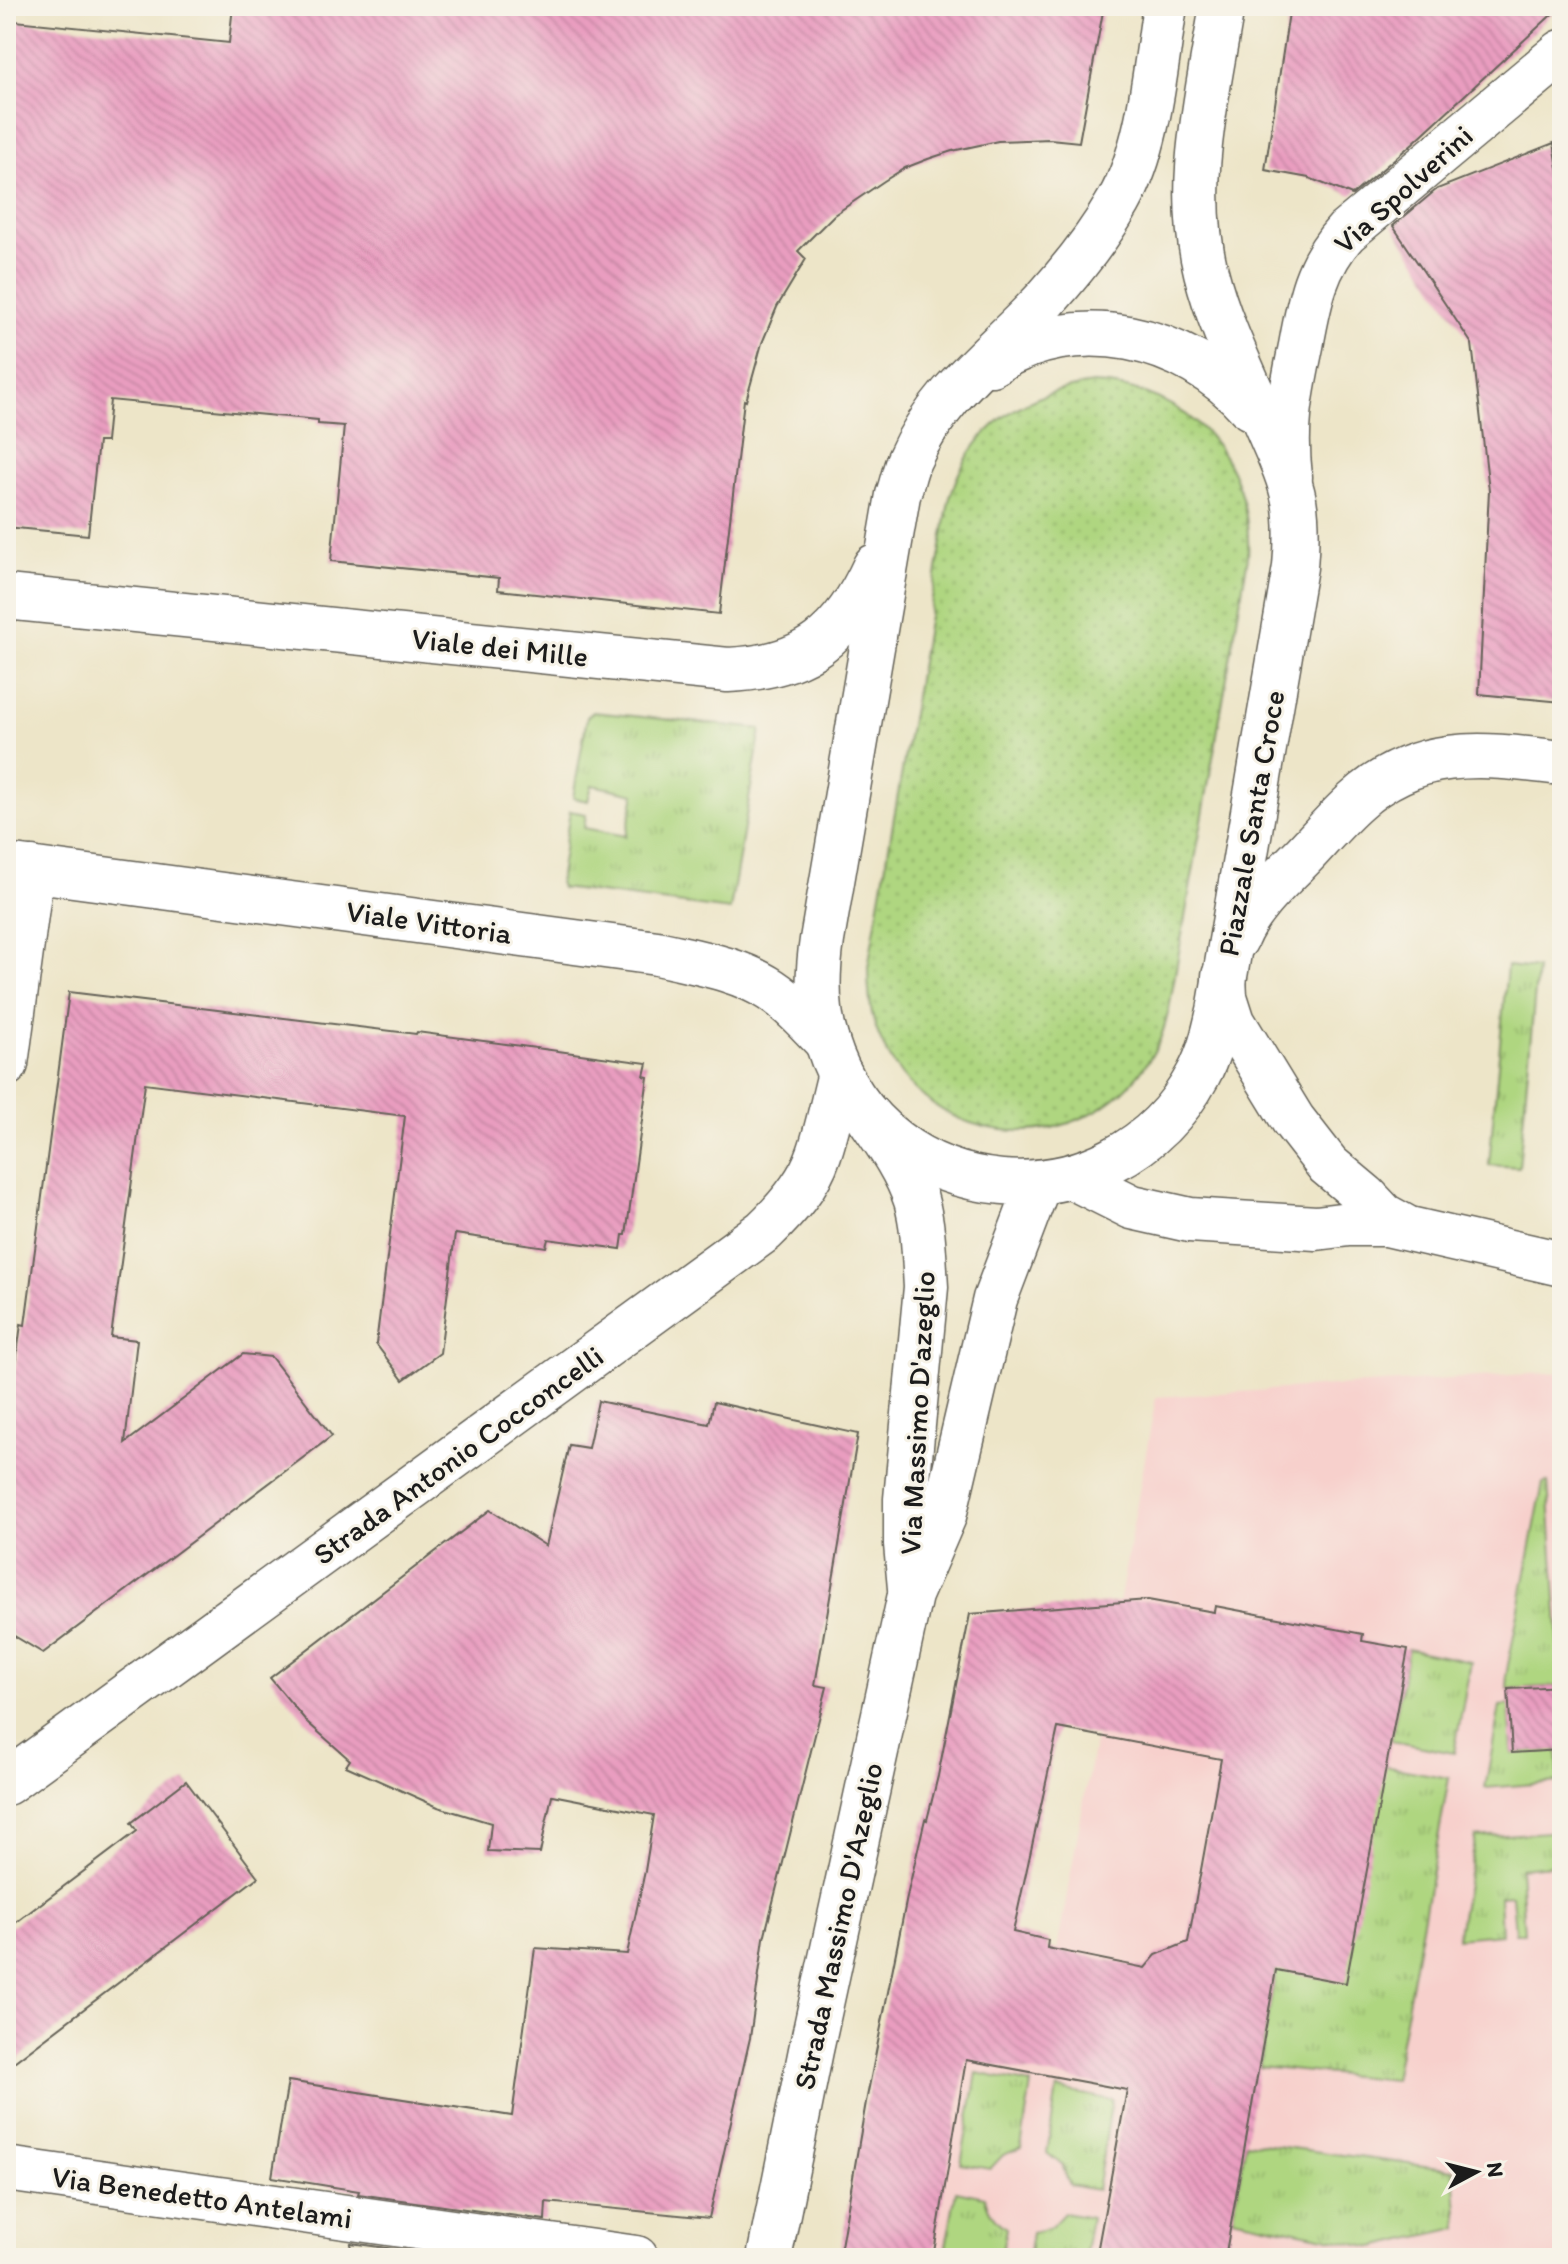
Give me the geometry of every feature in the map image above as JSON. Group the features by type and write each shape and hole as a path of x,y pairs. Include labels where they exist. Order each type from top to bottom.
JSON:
{"main road":[{"path":"1165,6 1146,120 1120,199 1091,244 1045,300 985,357 943,403 923,431 908,462 898,495 817,974 820,1009 842,1073 881,1129 908,1150 938,1167 1004,1183 1072,1175 1132,1207 1190,1220 1303,1228 1367,1223 1403,1226 1562,1264"},
{"path":"1222,6 1197,166 1198,230 1222,322 1273,442"},
{"name":"Via Spolverini","path":"1294,503 1287,453 1288,407 1314,285 1332,248 1346,232 1562,52"},
{"path":"943,403 986,367 1024,348 1055,339 1087,335 1119,336 1151,342 1209,370 1242,398 1273,442"},
{"name":"Piazzale Santa Croce","path":"1072,1175 1135,1148 1162,1124 1182,1101 1199,1073 1211,1044 1295,567 1297,535 1294,503 1286,471 1273,442"},
{"name":"Viale dei Mille","path":"6,597 728,670 758,668 809,651 840,624 856,603 875,567 898,495"},
{"path":"1403,1226 1383,1215 1328,1165 1293,1120 1233,1022 1225,997 1224,976 1239,931 1255,906 1354,802 1381,782 1425,762 1455,756 1486,755 1562,763"},
{"path":"6,1064 19,867"},
{"name":"Viale Vittoria","path":"19,867 657,953 711,965 773,991 797,1011 842,1073"},
{"name":"Via Massimo D'azeglio","path":"842,1073 908,1179 916,1202 924,1249 926,1287 905,1522 910,1595"},
{"name":"Strada Antonio Cocconcelli","path":"6,1783 26,1748 764,1231 783,1214 809,1176 819,1154 842,1073"},
{"name":"Via Massimo D'azeglio","path":"910,1595 944,1516 995,1299 1072,1175"},
{"name":"Strada Massimo D'Azeglio","path":"769,2258 910,1595"},
{"name":"Via Benedetto Antelami","path":"6,2169 636,2258"}],"shaded area":[{"path":"1562,1372 1562,2258 839,2258 908,1892 1017,1914 1014,1932 1049,1940 1047,1948 1057,1950 1156,1397"}],"green space":[{"path":"1093,384 1128,388 1159,399 1186,415 1209,436 1227,461 1240,490 1247,522 1248,557 1169,1009 1158,1044 1122,1092 1085,1116 1044,1129 1002,1130 961,1119 925,1098 895,1065 874,1022 868,967 949,501 958,476 984,435 1021,406 1043,396"},
{"path":"593,712 761,729 730,910 561,888 559,882 570,811 586,814 584,828 626,836 635,794 592,785 588,801 573,798 587,717"},
{"path":"1507,966 1537,969 1519,1167 1489,1165"},
{"path":"1548,1482 1562,1686 1508,1689 1506,1676 1543,1483"},
{"path":"1408,1649 1471,1662 1454,1753 1391,1741"},
{"path":"1509,1705 1512,1753 1557,1750 1559,1782 1485,1788 1500,1706"},
{"path":"1341,1758 1449,1778 1394,2080 1259,2067 1276,1970"},
{"path":"1562,1831 1562,1864 1520,1868 1524,1933 1515,1933 1512,1895 1499,1896 1501,1934 1457,1938 1476,1837"},
{"path":"977,2073 1031,2084 1021,2148 1003,2155 990,2169 961,2164"},
{"path":"1057,2089 1112,2100 1097,2190 1070,2185 1062,2165 1047,2153"},
{"path":"1246,2142 1454,2170 1458,2228 1374,2247 1232,2218"},
{"path":"956,2191 985,2197 992,2215 1006,2228 1001,2258 944,2258"},
{"path":"1064,2213 1091,2218 1084,2258 1028,2258 1032,2233 1051,2227"}],"building":[{"path":"233,6 1104,6 1079,142 1050,139 998,141 928,159 905,168 834,215 798,251 806,259 777,307 744,400 719,614 498,590 499,578 331,561 344,426 318,424 318,420 110,400 106,442 98,442 88,535 6,527 6,20 229,43"},
{"path":"1290,6 1561,6 1352,195 1309,178 1265,170"},
{"path":"1554,143 1562,192 1562,702 1479,694 1489,490 1472,344 1393,226 1437,189"},
{"path":"69,992 417,1032 647,1063 644,1076 648,1077 626,1235 623,1235 621,1249 548,1239 546,1247 455,1234 440,1353 403,1380 376,1344 405,1116 145,1083 111,1337 137,1340 125,1443 243,1354 271,1357 332,1436 43,1653 6,1631 6,1437 21,1324 25,1325"},
{"path":"598,1401 709,1424 714,1402 858,1434 815,1685 827,1687 764,1938 750,2038 709,2218 546,2202 545,2220 358,2194 359,2191 272,2177 288,2081 512,2116 535,1948 627,1954 654,1815 552,1795 540,1853 488,1851 491,1823 438,1807 346,1766 350,1760 307,1722 270,1678 490,1510 546,1546 569,1445 588,1448"},
{"path":"1148,1600 1214,1612 1215,1606 1363,1634 1362,1641 1408,1649 1346,1983 1276,1970 1225,2258 1096,2258 1127,2090 966,2060 933,2258 839,2258 908,1892 938,1776 970,1614","holes":["1058,1728 1221,1759 1188,1942 1156,1955 1145,1968 1047,1948 1048,1940 1013,1932"]},
{"path":"1562,1686 1562,1750 1512,1753 1508,1689"},
{"path":"186,1781 258,1877 6,2068 6,1930 137,1831 131,1823"},
{"path":"351,2243 457,2258 348,2258"}]}
